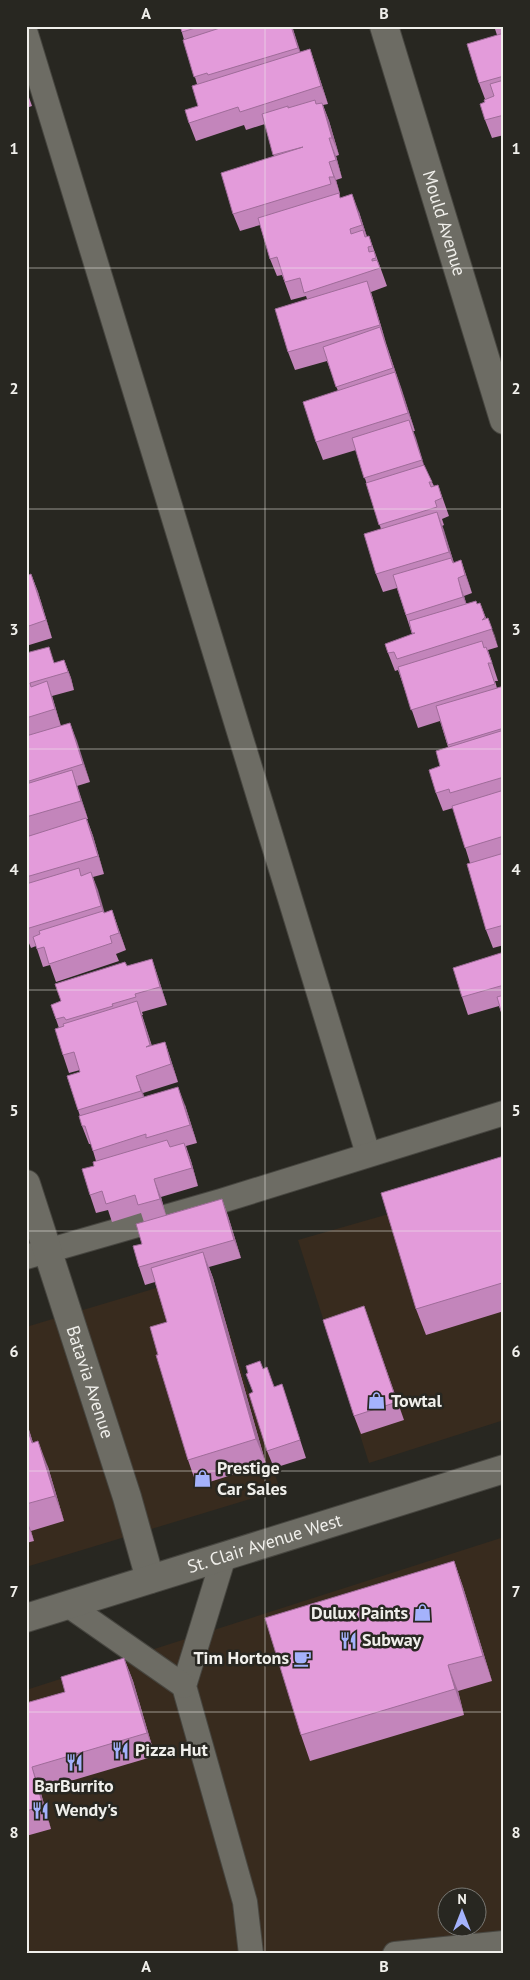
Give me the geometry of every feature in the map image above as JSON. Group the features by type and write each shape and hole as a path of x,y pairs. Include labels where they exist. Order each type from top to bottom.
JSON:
{"street":[{"name":"Mould Avenue","path":"384,26 504,420"},
{"name":"Batavia Avenue","path":"26,1184 37,1254 127,1497 150,1579"},
{"name":"St. Clair Avenue West","path":"26,1618 504,1469"}],"lane":[{"path":"26,34 368,1154"},
{"path":"37,1254 92,1239 504,1113"},
{"path":"224,1556 184,1686 245,1902 251,1954"},
{"path":"68,1605 184,1686"},
{"path":"395,1954 504,1943"}],"shaded area":[{"path":"504,1181 504,1420 369,1463 298,1240"},
{"path":"210,1272 280,1490 26,1567 26,1327"},
{"path":"504,1537 504,1954 26,1954 26,1690"}],"building":[{"path":"180,26 202,26 182,32"},
{"path":"226,26 291,26 298,48 208,75 207,73 194,77 183,40"},
{"path":"504,33 504,76 479,83 467,44"},
{"path":"310,49 321,86 240,112 238,107 189,123 185,110 198,106 192,86"},
{"path":"504,80 504,115 485,120 480,104 494,96 490,84"},
{"path":"315,100 316,104 322,103 332,138 329,138 336,160 329,162 334,177 329,177 331,184 233,214 221,173 303,147 273,155 262,114"},
{"path":"339,193 340,198 352,194 362,225 350,229 351,234 363,230 365,237 369,236 372,246 368,247 369,252 374,251 376,258 372,259 372,261 377,260 380,268 304,293 300,278 285,282 277,257 270,259 258,218"},
{"path":"367,281 380,325 288,352 275,309"},
{"path":"380,327 393,368 336,387 323,347"},
{"path":"395,372 408,413 316,442 303,402"},
{"path":"409,420 422,460 364,478 352,438"},
{"path":"424,465 432,482 429,482 431,487 438,485 442,498 435,501 437,507 379,525 366,483"},
{"path":"437,512 449,552 376,574 364,534"},
{"path":"451,558 453,563 461,560 465,575 458,578 463,597 406,615 393,575"},
{"path":"31,574 46,620 26,627 26,576"},
{"path":"476,601 477,604 480,603 485,617 482,620 488,618 492,629 397,659 394,652 388,653 385,644 415,633 412,633 409,621"},
{"path":"482,641 492,663 488,663 495,684 411,710 398,667"},
{"path":"49,647 54,663 64,660 68,672 30,683 31,687 47,681 55,709 26,718 26,653"},
{"path":"504,686 504,709 502,710 504,728 448,745 436,706"},
{"path":"70,723 83,764 26,782 26,736"},
{"path":"504,730 504,777 450,793 449,789 436,793 429,770 440,766 436,751"},
{"path":"72,770 81,801 26,817 26,784"},
{"path":"504,790 504,836 465,848 452,806"},
{"path":"86,818 98,856 26,877 26,837"},
{"path":"504,853 504,925 486,930 467,864"},
{"path":"79,868 81,876 91,872 101,906 26,929 26,884"},
{"path":"112,910 119,933 110,936 112,943 49,964 44,947 37,949 33,937 40,934 39,931 103,911 104,913"},
{"path":"504,952 504,985 462,997 453,968"},
{"path":"152,959 160,987 135,994 136,997 112,1004 113,1006 66,1020 64,1017 56,1019 51,1005 61,1001 55,984 125,962 127,966"},
{"path":"504,995 504,1021 497,997"},
{"path":"137,1001 150,1045 146,1047 165,1042 171,1064 136,1076 141,1091 78,1110 67,1076 80,1072 74,1052 63,1055 55,1029 64,1026 63,1024"},
{"path":"178,1087 190,1125 146,1138 146,1134 93,1151 85,1126 82,1126 79,1116"},
{"path":"167,1140 170,1147 184,1143 192,1168 154,1179 160,1199 138,1205 135,1195 106,1204 102,1191 90,1195 82,1169 94,1166 93,1162"},
{"path":"504,1156 504,1290 502,1283 416,1309 381,1193"},
{"path":"222,1199 234,1240 139,1267 133,1246 142,1244 136,1224"},
{"path":"203,1252 256,1439 188,1460 156,1355 158,1355 150,1327 167,1322 151,1268"},
{"path":"364,1306 397,1402 354,1416 323,1320"},
{"path":"260,1361 263,1369 267,1367 274,1387 282,1384 300,1440 267,1451 249,1394 253,1392 246,1374 248,1373 246,1366"},
{"path":"26,1425 32,1443 38,1441 55,1496 26,1504"},
{"path":"454,1561 483,1656 448,1665 455,1689 301,1735 265,1618"},
{"path":"124,1658 147,1733 32,1767 43,1806 26,1811 26,1703 65,1692 61,1677"}],"place":[{"name":"Towtal","path":"377,1401"},
{"name":"Prestige Car Sales","path":"203,1478"},
{"name":"Dulux Paints","path":"422,1613"},
{"name":"Subway","path":"348,1640"},
{"name":"Tim Hortons","path":"303,1658"},
{"name":"Pizza Hut","path":"121,1750"},
{"name":"BarBurrito","path":"74,1763"},
{"name":"Wendy's","path":"41,1810"}]}
